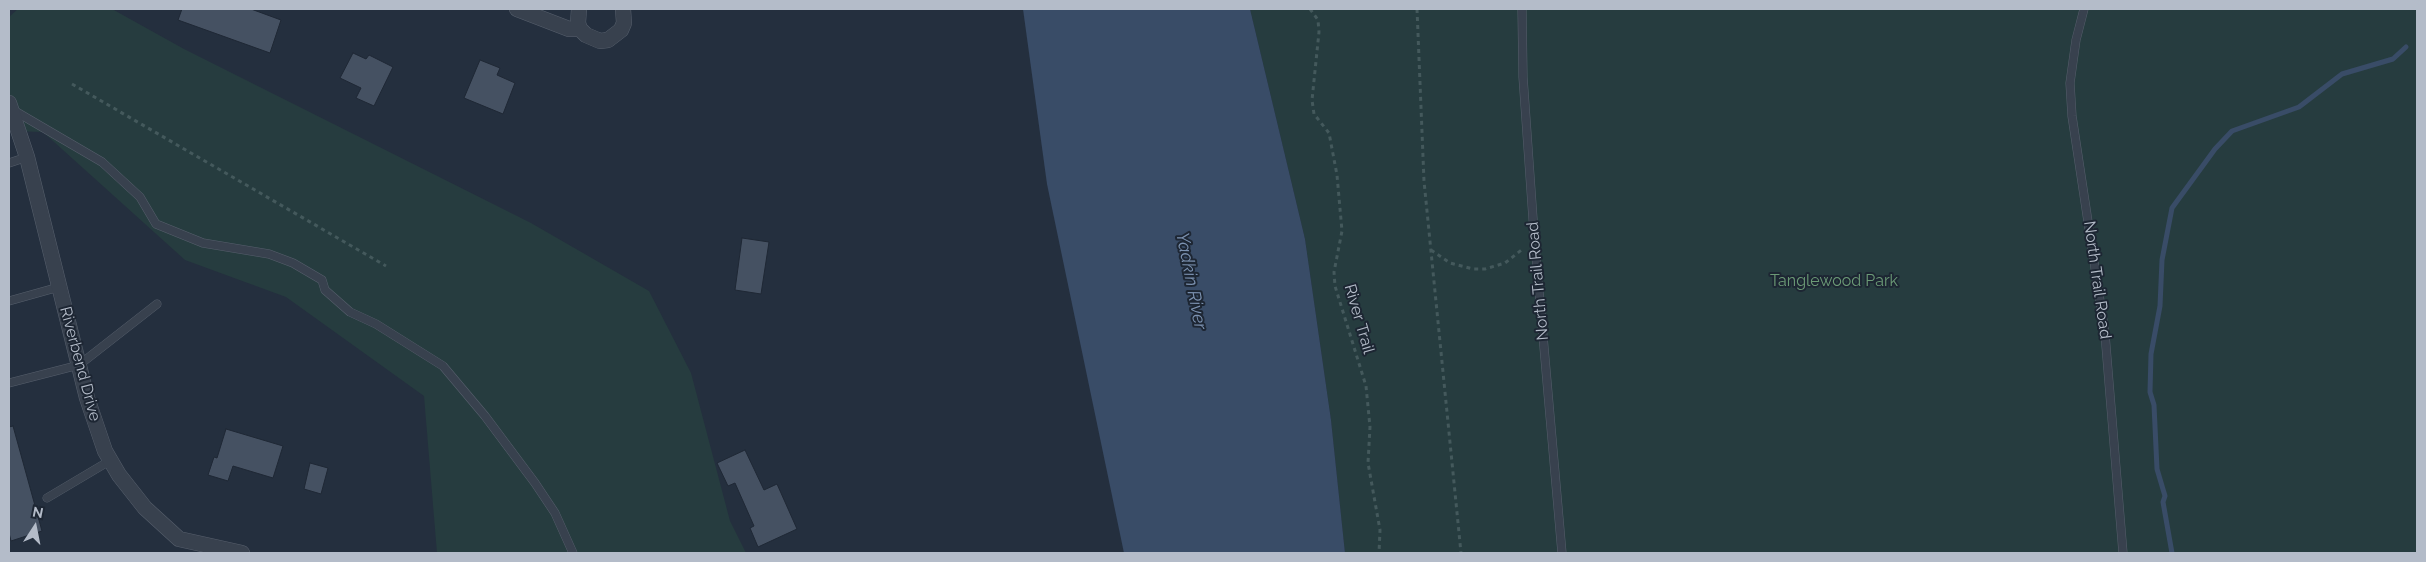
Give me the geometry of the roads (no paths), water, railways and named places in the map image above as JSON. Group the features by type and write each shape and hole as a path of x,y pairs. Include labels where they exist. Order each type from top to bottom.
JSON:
{"street":[{"path":"518,9 569,29 580,30 593,39 608,40 621,30 624,23 623,9"},
{"path":"579,9 578,23 580,30"},
{"name":"Riverbend Drive","path":"9,106 27,158 98,435 119,475 145,508 180,539 240,553"},
{"path":"180,539 190,553"}],"lane":[{"name":"North Trail Road","path":"1522,9 1523,77 1534,233 1562,553"},
{"name":"North Trail Road","path":"2084,9 2076,40 2070,83 2072,116 2105,334 2123,553"},
{"path":"9,106 102,162 140,197 156,224 202,243 269,254 293,263 322,280 325,290 350,312 397,336 443,366 486,416 535,483 555,513 573,553"},
{"path":"9,163 27,158"},
{"path":"9,301 59,287"},
{"path":"9,383 79,365 157,304"},
{"path":"47,498 111,460"}],"water":[{"name":"Yadkin River","path":"1023,9 1250,9 1305,239 1331,420 1345,553 1124,553 1047,184"}],"waterway":[{"path":"2172,553 2163,502 2165,496 2157,469 2154,405 2150,392 2151,354 2160,306 2162,260 2172,208 2215,149 2232,131 2299,107 2342,74 2393,59 2406,47"}],"park label":[{"name":"Tanglewood Park","path":"1834,281"}]}
